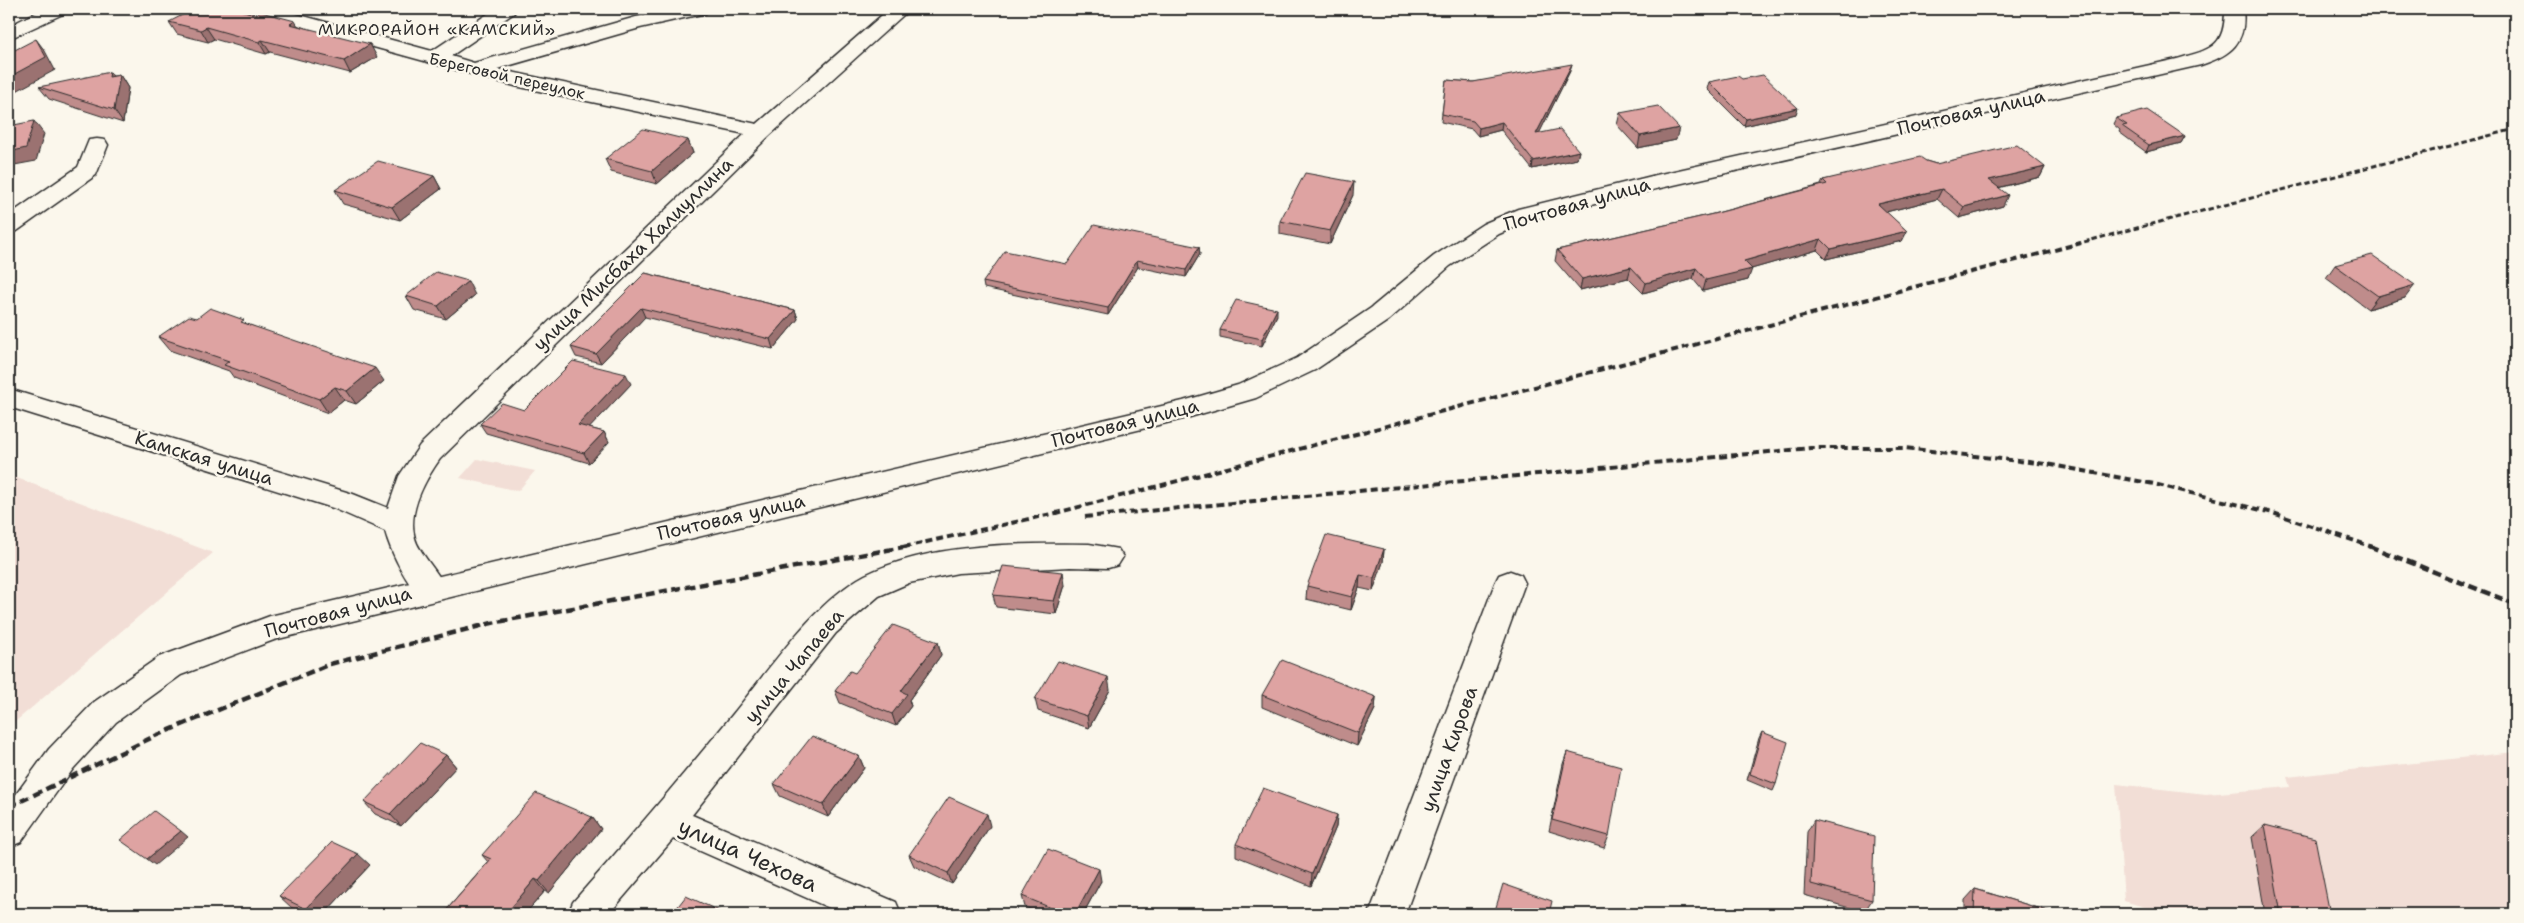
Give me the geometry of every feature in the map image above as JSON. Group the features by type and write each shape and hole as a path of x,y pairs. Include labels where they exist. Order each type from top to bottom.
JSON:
{"street":[{"path":"9,33 58,9"},
{"name":"Береговой переулок","path":"256,9 433,59 520,81 760,130"},
{"path":"433,59 507,9"},
{"path":"474,69 636,23 700,9"},
{"name":"улица Мисбаха Халиуллина","path":"397,524 413,476 430,452 760,130 900,9"},
{"name":"Почтовая улица","path":"9,831 61,759 105,712 170,666 270,628 1183,410 1247,392 1306,364 1380,314 1442,261 1491,229 1526,214 1656,182 2182,64 2213,54 2232,40 2236,23 2234,9"},
{"path":"9,226 88,170 97,145"},
{"name":"Камская улица","path":"9,398 343,501 397,524"},
{"path":"397,524 405,551 432,588"},
{"name":"улица Чапаева","path":"586,914 667,820 825,624 854,596 884,580 910,570 978,559 1087,555 1108,557"},
{"name":"улица Кирова","path":"1387,914 1510,583"},
{"name":"улица Чехова","path":"667,820 883,914"}],"shaded area":[{"path":"477,459 535,471 518,491 460,478"},
{"path":"9,475 213,553 9,727"},
{"path":"2515,752 2515,914 2168,914 2124,901 2116,784 2206,794 2290,787 2287,777"}],"building":[{"path":"194,9 235,9 256,14 261,12 295,21 290,24 370,44 344,61 262,40 259,42 206,27 201,30 169,22"},
{"path":"36,39 46,57 9,77 9,53"},
{"path":"1572,64 1536,134 1560,129 1579,151 1533,161 1502,122 1479,128 1473,121 1442,114 1446,80 1473,82"},
{"path":"110,72 109,77 120,75 114,110 39,87"},
{"path":"1763,75 1798,108 1746,119 1709,82 1738,76 1742,79"},
{"path":"1658,106 1679,128 1640,136 1620,113"},
{"path":"2147,110 2185,136 2149,145 2122,126 2127,125 2116,118"},
{"path":"34,121 26,148 9,152 9,126"},
{"path":"643,129 688,140 652,171 605,159"},
{"path":"2017,145 2045,167 1989,180 2008,195 1964,207 1942,189 1878,204 1907,231 1831,249 1821,239 1744,261 1752,269 1706,280 1696,268 1646,283 1631,267 1582,279 1557,250 1713,214 1827,184 1823,180 1920,157 1936,164"},
{"path":"378,161 434,176 392,207 335,190"},
{"path":"1305,173 1354,182 1330,231 1280,221"},
{"path":"1094,225 1199,247 1186,270 1137,260 1108,308 983,282 1005,251 1067,264"},
{"path":"2372,255 2415,285 2378,296 2335,265"},
{"path":"436,272 468,281 438,306 406,296"},
{"path":"645,273 795,310 770,339 641,308 596,354 571,347"},
{"path":"1236,300 1277,309 1262,339 1220,330"},
{"path":"210,308 244,320 241,322 375,368 347,391 335,387 319,399 224,365 229,361 158,337 189,316 197,318"},
{"path":"573,361 626,374 578,425 604,432 584,453 480,424 502,403 524,410"},
{"path":"1326,535 1384,549 1374,578 1360,575 1352,597 1307,586"},
{"path":"1003,566 1063,572 1054,601 993,595"},
{"path":"893,625 938,642 901,691 907,694 892,714 835,691 850,671 855,673"},
{"path":"1282,660 1376,697 1358,733 1262,695"},
{"path":"1058,661 1108,677 1087,716 1035,699"},
{"path":"1762,732 1788,742 1776,784 1750,774"},
{"path":"812,736 859,756 823,805 774,784"},
{"path":"420,743 446,755 390,814 364,802"},
{"path":"1567,752 1621,767 1609,836 1552,820"},
{"path":"1263,788 1337,815 1312,874 1236,844"},
{"path":"536,793 592,817 539,881 535,879 506,914 443,914 491,859 482,855"},
{"path":"949,797 987,814 948,873 909,855"},
{"path":"154,811 181,831 147,859 120,840"},
{"path":"1814,820 1874,836 1872,900 1811,884"},
{"path":"2265,825 2315,838 2330,914 2281,914"},
{"path":"332,842 358,854 306,909 279,896"},
{"path":"1048,849 1099,869 1075,914 1066,914 1022,896"},
{"path":"1503,884 1552,901 1549,914 1494,914"},
{"path":"1975,889 2058,914 1974,914"},
{"path":"686,896 726,914 672,914"}],"railway":[{"path":"2076,244 2515,129"},
{"path":"906,547 1056,513 2081,243"},
{"path":"1085,517 1811,448 1904,448 2046,464 2154,484 2273,513 2373,547"},
{"path":"2369,546 2515,604"},
{"path":"9,807 155,736 330,664 492,623 906,547"}],"district":[{"name":"МИКРОРАЙОН «КАМСКИЙ»","path":"437,29"}]}
